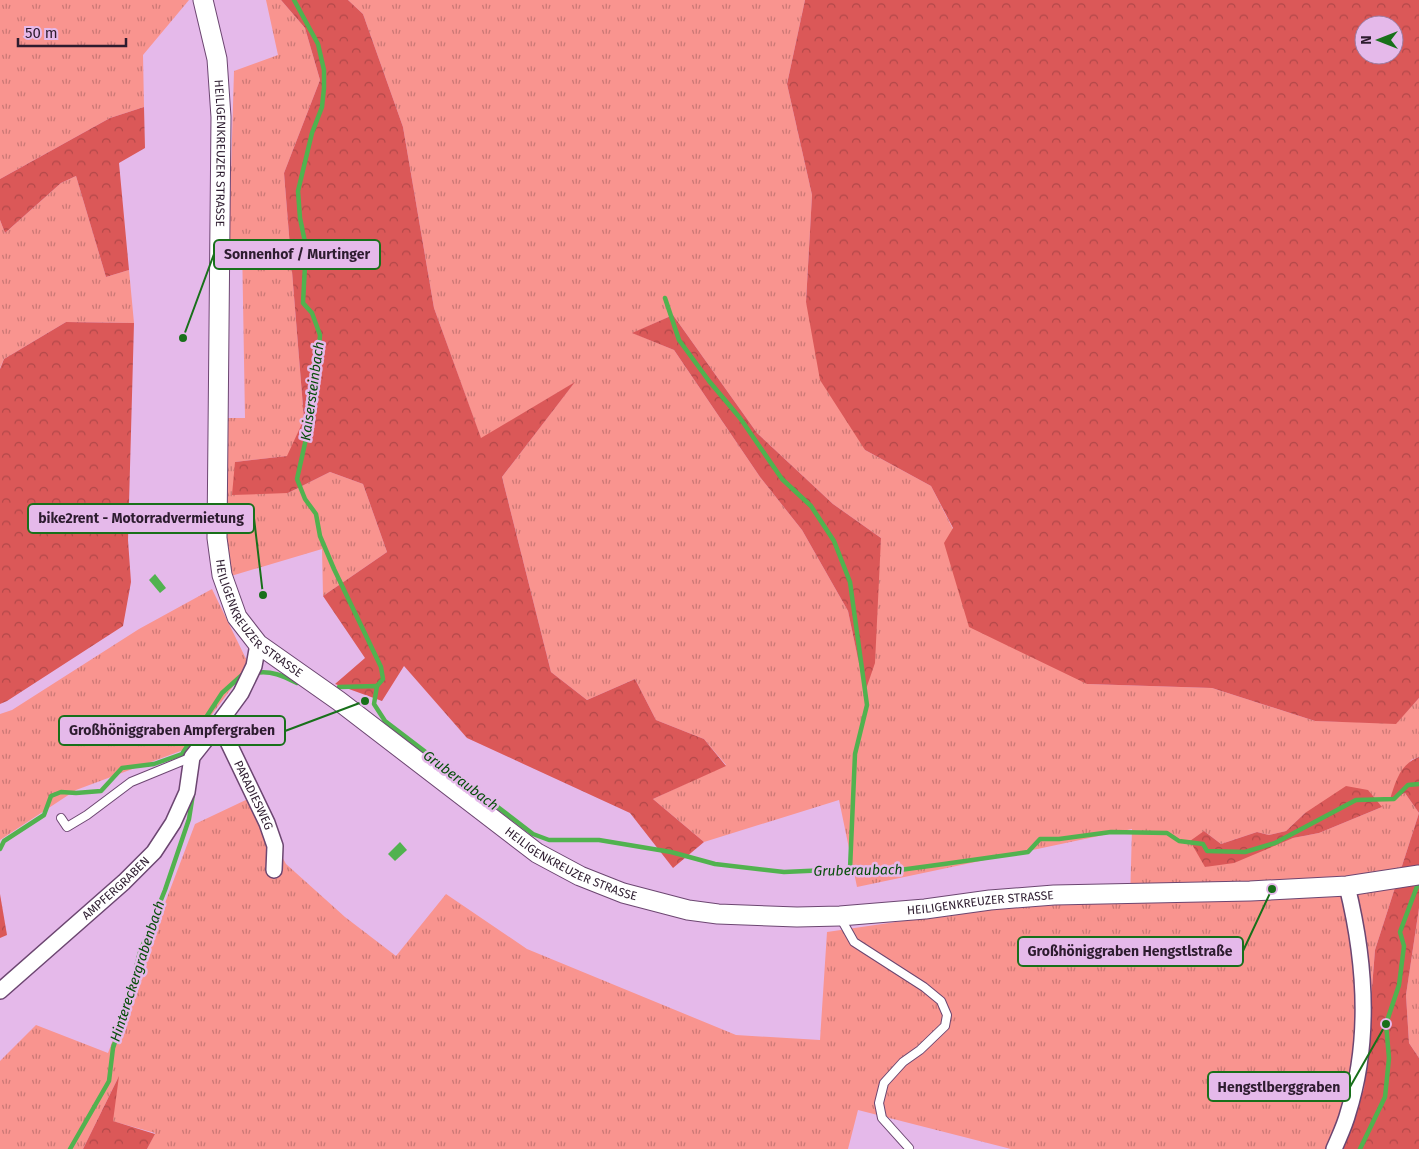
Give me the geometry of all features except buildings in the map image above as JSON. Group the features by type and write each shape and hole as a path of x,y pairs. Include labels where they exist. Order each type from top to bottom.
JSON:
{"street":[{"name":"HEILIGENKREUZER STRASSE","path":"203,0 217,59 221,117 217,538 222,574 237,617 258,644 347,706 537,853 580,876 623,893 688,910 718,914 798,917 840,916 925,909 990,900 1054,895 1250,891 1347,886 1414,876"},
{"path":"192,757 241,693 254,666 258,644"},
{"name":"PARADIESWEG","path":"219,723 267,822 275,846 274,870"},
{"name":"AMPFERGRABEN","path":"0,991 124,882 154,852 173,823 187,792 192,757"},
{"path":"1334,1149 1348,1114 1357,1080 1363,1007 1361,956 1355,917 1347,886"}],"lane":[{"path":"61,818 67,827 87,816 131,782 192,757"},
{"path":"840,916 854,942 924,987 941,1001 947,1015 945,1026 903,1062 884,1083 879,1104 882,1118 909,1148"}],"green space":[{"path":"0,0 189,0 143,55 144,107 110,118 0,179"},
{"path":"266,0 281,0 305,28 320,80 284,173 304,419 288,456 235,462 288,493 330,472 363,484 387,552 323,596 322,549 231,576 226,539 223,418 245,418 242,243 229,241 234,71 278,55"},
{"path":"281,0 348,0 363,14 403,127 434,308 481,438 575,382 502,477 551,672 587,700 635,679 656,720 704,739 726,766 653,799 704,842 673,868 630,813 467,738 404,666 382,701 335,684 365,658 323,596 387,552 363,484 330,472 288,493 232,495 235,462 287,456 304,419 284,173 320,80 305,28"},
{"path":"348,0 805,0 787,84 812,195 806,302 865,450 931,486 953,529 1087,684 1212,688 1315,721 1396,723 1419,698 1419,757 1411,760 1390,798 1405,793 1419,813 1375,950 1364,1089 1341,1149 1011,1149 858,1110 848,1149 147,1149 155,1133 112,1121 118,1078 83,1149 0,1149 0,1061 36,1025 108,1053 195,824 250,798 286,864 345,917 396,956 446,894 527,949 736,1035 820,1040 827,932 985,909 1130,901 1132,829 857,887 839,800 704,842 653,799 726,765 704,739 656,720 635,679 587,700 551,672 502,477 574,383 481,439 434,308 403,127 363,14","holes":["673,315 757,433 833,504 881,538 865,691 848,611 802,530 760,477 674,350 633,333","1382,807 1319,833 1293,838 1205,867 1204,831 1221,844 1257,832 1269,835 1286,831 1305,813"]},
{"path":"805,0 1419,0 1419,698 1396,724 1315,721 1212,688 1087,684 969,627 944,543 953,528 931,486 865,450 820,380 806,302 812,195 787,84"},
{"path":"144,107 145,148 119,163 129,270 106,277 76,176 61,183 5,233 0,220 0,179 110,118"},
{"path":"76,176 106,277 129,270 134,323 66,322 4,359 0,368 0,220 5,233 61,183"},
{"path":"673,315 757,433 833,504 881,538 875,663 865,692 848,611 802,530 760,477 674,350 632,333"},
{"path":"66,322 134,323 128,540 131,582 123,626 0,704 0,369 4,359"},
{"path":"212,589 249,665 186,749 76,790 0,840 0,714 12,710 139,629"},
{"path":"1419,757 1419,813 1405,793 1390,799 1403,769 1407,764"},
{"path":"1346,786 1368,790 1382,807 1319,833 1293,838 1234,863 1205,867 1190,841 1204,831 1221,844 1257,832 1269,835 1286,831 1305,813"},
{"path":"1419,813 1419,908 1406,995 1409,1043 1419,1058 1419,1149 1341,1149 1364,1089 1375,950"},
{"path":"0,894 7,935 0,938"},
{"path":"1419,908 1419,1058 1409,1043 1406,995"},
{"path":"119,1076 113,1121 155,1134 147,1149 83,1149"}],"shaded area":[{"path":"155,574 166,588 160,593 149,580"},
{"path":"400,842 407,850 395,861 388,854"}],"waterway":[{"name":"Kaisersteinbach","path":"294,0 318,44 324,70 322,107 312,133 298,191 300,218 306,247 303,303 312,313 320,335 312,378 310,421 297,479 305,499 316,514 320,536 334,569 381,667 383,679 377,686"},
{"path":"665,298 679,340 709,381 740,418 782,479 811,506 834,541 850,582 867,705 855,754 850,869"},
{"name":"Gruberaubach","path":"255,673 272,673 297,683"},
{"name":"Gruberaubach","path":"0,849 4,841 44,815 51,796 61,792 101,791 122,768 154,764 182,754 222,693 245,674"},
{"name":"Gruberaubach","path":"339,687 377,686 374,704 385,721 533,834 549,840 599,840 671,852 715,864 784,872 850,869 885,872 1028,852 1040,839 1059,839 1111,832 1167,833 1179,841 1203,844 1207,851 1245,852 1275,843 1356,800 1394,799 1408,785 1419,784"},
{"name":"Hintereckergrabenbach","path":"70,1149 109,1081 113,1048 140,952 165,890 189,819 193,794"},
{"path":"1360,1149 1385,1097 1389,1058 1386,1024 1399,985 1404,946 1400,932 1419,881"}],"place":[{"name":"Sonnenhof / Murtinger","path":"183,338"},
{"name":"bike2rent - Motorradvermietung","path":"263,595"},
{"name":"Großhöniggraben Ampfergraben","path":"365,701"},
{"name":"Großhöniggraben Hengstlstraße","path":"1272,889"},
{"name":"Hengstlberggraben","path":"1386,1024"}]}
